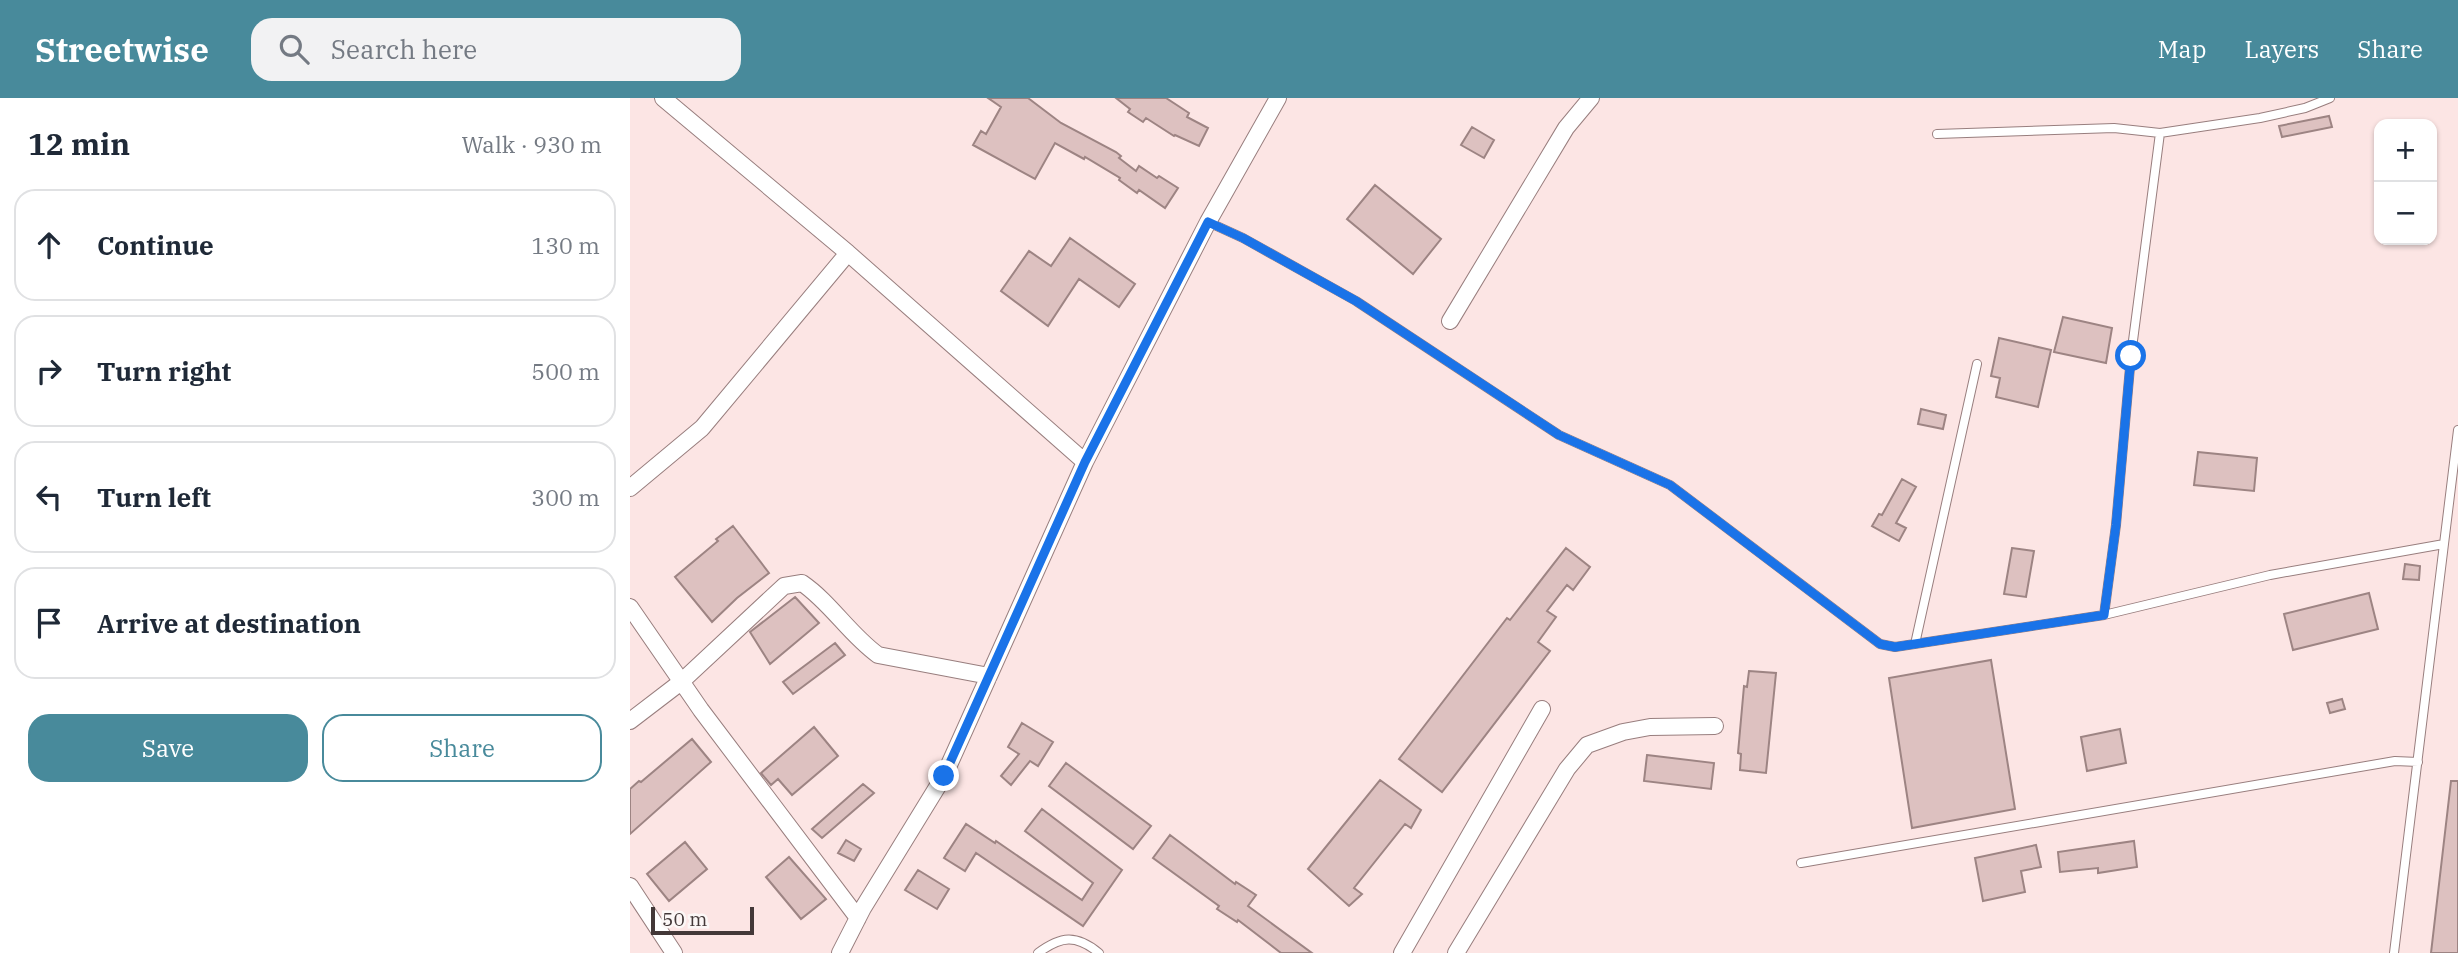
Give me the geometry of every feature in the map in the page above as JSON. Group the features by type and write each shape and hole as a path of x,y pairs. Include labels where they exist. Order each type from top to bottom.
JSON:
{"street":[{"path":"663,98 848,253 1085,462"},
{"path":"840,953 858,918 944,776 1085,462 1208,222 1278,98"},
{"path":"1450,321 1566,128 1591,98"},
{"path":"630,488 702,428 848,253"},
{"path":"630,721 681,681 783,586 802,583 819,595 868,648 878,655 989,676"},
{"path":"630,607 681,681 858,918"},
{"path":"1402,953 1542,709"},
{"path":"1456,953 1567,769 1587,745 1623,732 1650,727 1715,726"},
{"path":"630,886 674,953"}],"lane":[{"path":"1937,134 2114,128 2160,133 2260,118 2305,108 2330,98"},
{"path":"2104,615 2116,525 2131,356 2160,133"},
{"path":"1208,222 1243,238 1356,301 1559,435 1670,485 1880,644 1895,647 2104,615 2270,575 2444,544"},
{"path":"1915,644 1977,364"},
{"path":"2394,953 2458,429"},
{"path":"1801,863 2395,761 2418,762"},
{"path":"1038,953 1055,940 1084,941 1099,953"}],"building":[{"path":"988,98 1028,98 1061,123 1116,152 1121,156 1119,158 1136,171 1139,166 1178,188 1165,208 1139,190 1137,193 1119,180 1120,178 1085,157 1084,159 1055,143 1035,179 973,145 981,131 986,134 1001,107"},
{"path":"1116,98 1166,98 1189,113 1187,117 1208,128 1199,146 1174,136 1146,118 1143,122 1128,112 1130,109"},
{"path":"2329,116 2332,127 2282,137 2279,126"},
{"path":"1472,127 1494,140 1484,158 1461,145"},
{"path":"1375,185 1441,239 1413,274 1347,219"},
{"path":"1070,238 1135,284 1119,307 1079,279 1048,326 1001,291 1029,251 1051,266"},
{"path":"2063,317 2112,328 2106,363 2054,352"},
{"path":"1999,338 2051,350 2038,407 1996,397 2000,378 1991,376"},
{"path":"1921,409 1946,415 1943,429 1918,424"},
{"path":"2198,452 2257,458 2254,491 2194,485"},
{"path":"1902,479 1916,487 1896,523 1906,528 1899,541 1872,526 1879,514 1882,515"},
{"path":"733,526 769,573 712,622 675,577"},
{"path":"1566,548 1590,567 1573,590 1567,585 1547,611 1556,617 1538,642 1550,651 1442,792 1399,759 1507,618 1510,620"},
{"path":"2012,548 2034,551 2026,597 2004,594"},
{"path":"2405,564 2420,566 2419,580 2403,579"},
{"path":"2369,593 2378,629 2293,650 2284,614"},
{"path":"795,597 819,623 770,664 750,632"},
{"path":"835,643 845,655 793,694 783,682"},
{"path":"1991,660 2015,809 1912,828 1889,678"},
{"path":"1749,671 1776,673 1766,773 1740,770 1741,754 1738,753 1744,686 1747,687"},
{"path":"2342,699 2345,709 2330,713 2327,703"},
{"path":"1022,723 1053,742 1038,766 1030,761 1011,785 1001,776 1019,754 1008,747"},
{"path":"814,727 838,756 792,795 778,779 771,785 761,773"},
{"path":"2120,729 2126,763 2087,771 2081,737"},
{"path":"692,739 711,762 630,834 630,789"},
{"path":"1647,755 1714,763 1711,789 1644,781"},
{"path":"1066,763 1151,826 1133,849 1049,786"},
{"path":"1380,780 1421,810 1411,828 1405,824 1354,888 1362,894 1349,906 1308,869"},
{"path":"2451,781 2458,781 2458,953 2431,953"},
{"path":"863,784 874,793 822,838 812,829"},
{"path":"1042,809 1122,870 1083,926 976,853 965,871 944,858 966,824 995,843 996,841 1082,900 1093,883 1025,831"},
{"path":"1170,835 1235,884 1236,882 1256,895 1248,906 1312,953 1281,953 1238,920 1237,922 1217,909 1219,906 1153,858"},
{"path":"846,840 861,849 854,861 838,853"},
{"path":"2134,841 2137,867 2098,873 2098,868 2060,872 2058,852"},
{"path":"685,842 707,869 669,901 647,874"},
{"path":"2036,845 2041,867 2021,871 2025,892 1983,901 1975,858"},
{"path":"789,857 826,899 801,919 766,877"},
{"path":"918,870 949,889 937,909 905,890"}],"route":[{"path":"944,776 1085,462 1208,222 1243,238 1356,301 1559,435 1670,485 1880,644 1895,647 2104,615 2116,525 2131,356"}]}
